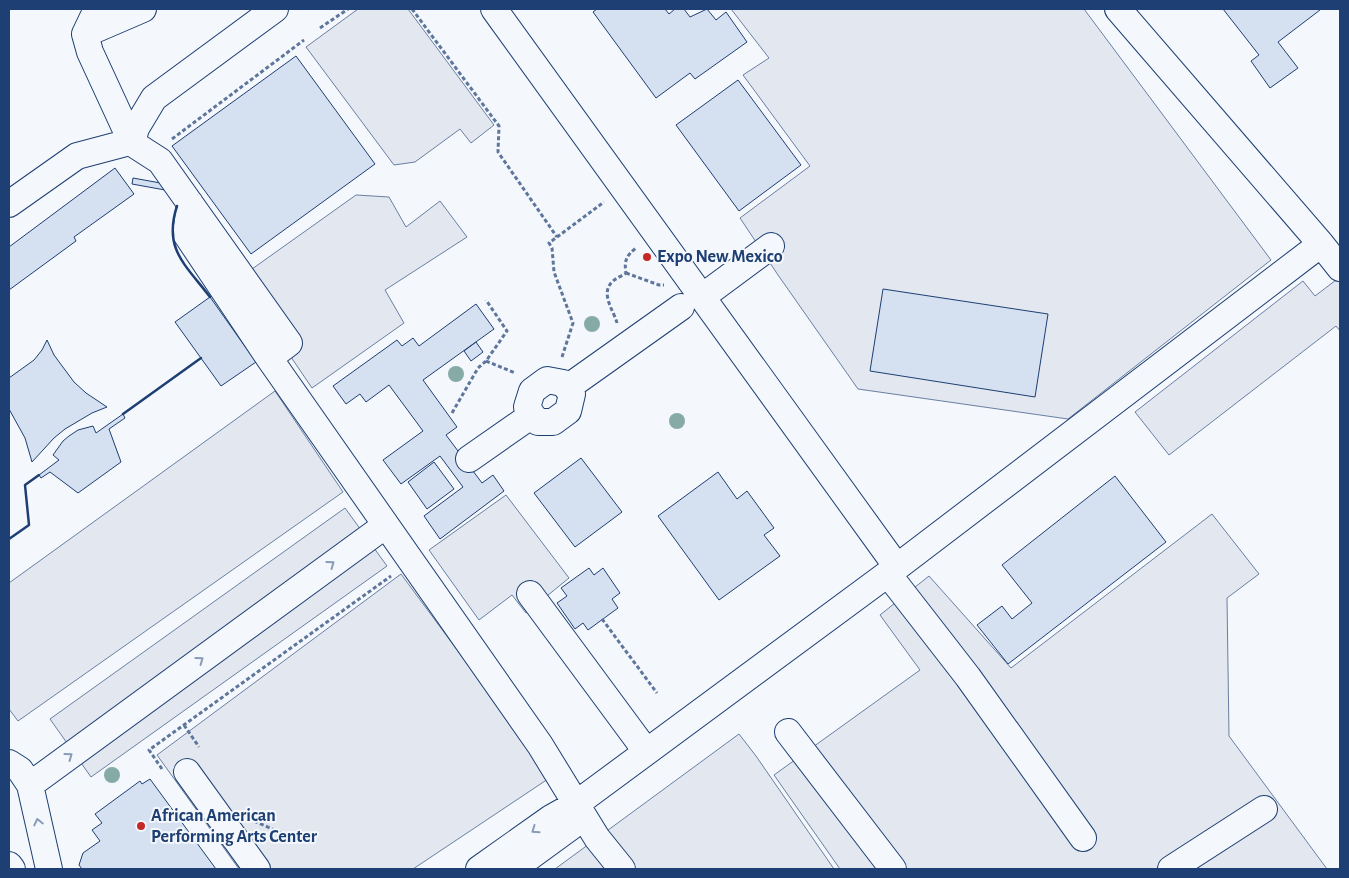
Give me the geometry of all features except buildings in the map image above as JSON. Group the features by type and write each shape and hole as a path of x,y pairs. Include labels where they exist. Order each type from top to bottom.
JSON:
{"street":[{"path":"97,9 85,34 90,52 142,149"},
{"path":"85,34 143,9"},
{"path":"142,149 136,128 154,98 274,9"},
{"path":"494,9 656,233 691,302 892,570 1083,838"},
{"path":"1119,10 1340,268"},
{"path":"9,204 77,156 126,143 142,149 160,161 289,343 269,358 540,745 597,838 622,869"},
{"path":"479,869 552,818 576,804 892,570 1321,244"},
{"path":"469,459 532,415 538,422 553,422 568,411 572,394 561,385 623,348 771,246"},
{"path":"48,869 19,773 381,518"},
{"path":"530,594 646,751"},
{"path":"788,732 893,869"},
{"path":"177,774 257,869"},
{"path":"513,869 572,826 576,804"},
{"path":"1171,869 1264,808"},
{"path":"9,865 12,869"}],"path":[{"path":"320,28 348,9"},
{"path":"412,9 499,126 498,152 557,237"},
{"path":"142,149 304,40"},
{"path":"561,385 572,323 554,272 552,248 549,243 623,188"},
{"path":"623,348 616,318 608,299 608,289 612,282 626,273 624,262 629,253 656,233"},
{"path":"452,413 478,368 486,361 507,331 486,300"},
{"path":"177,774 149,750 392,575 397,580"},
{"path":"602,620 657,693"},
{"path":"184,725 199,747"}],"shaded area":[{"path":"358,9 408,9 494,125 471,143 460,129 415,162 394,165 306,47"},
{"path":"731,9 1084,9 1271,260 1068,419 858,389 740,218 810,166 743,75 769,58"},
{"path":"356,195 389,197 406,227 440,201 467,237 385,290 404,323 312,388 238,279"},
{"path":"1340,277 1340,331 1336,326 1169,455 1135,412 1303,281 1315,296"},
{"path":"275,391 343,492 18,721 9,709 9,583"},
{"path":"506,495 569,578 526,613 512,595 479,620 429,550"},
{"path":"345,508 387,566 91,777 50,719"},
{"path":"1212,514 1259,574 1227,598 1229,736 1327,869 840,869 774,775 920,670 880,615 929,576 1011,668"},
{"path":"401,574 551,777 413,869 239,869 157,755"},
{"path":"739,734 834,869 555,869"}],"wall":[{"path":"177,206 173,221 175,245 185,265 210,297"},
{"path":"123,414 201,358"},
{"path":"9,539 29,525 25,485 39,475"}],"place":[{"name":"Expo New Mexico","path":"647,257"},
{"name":"African American Performing Arts Center","path":"141,826"}]}
